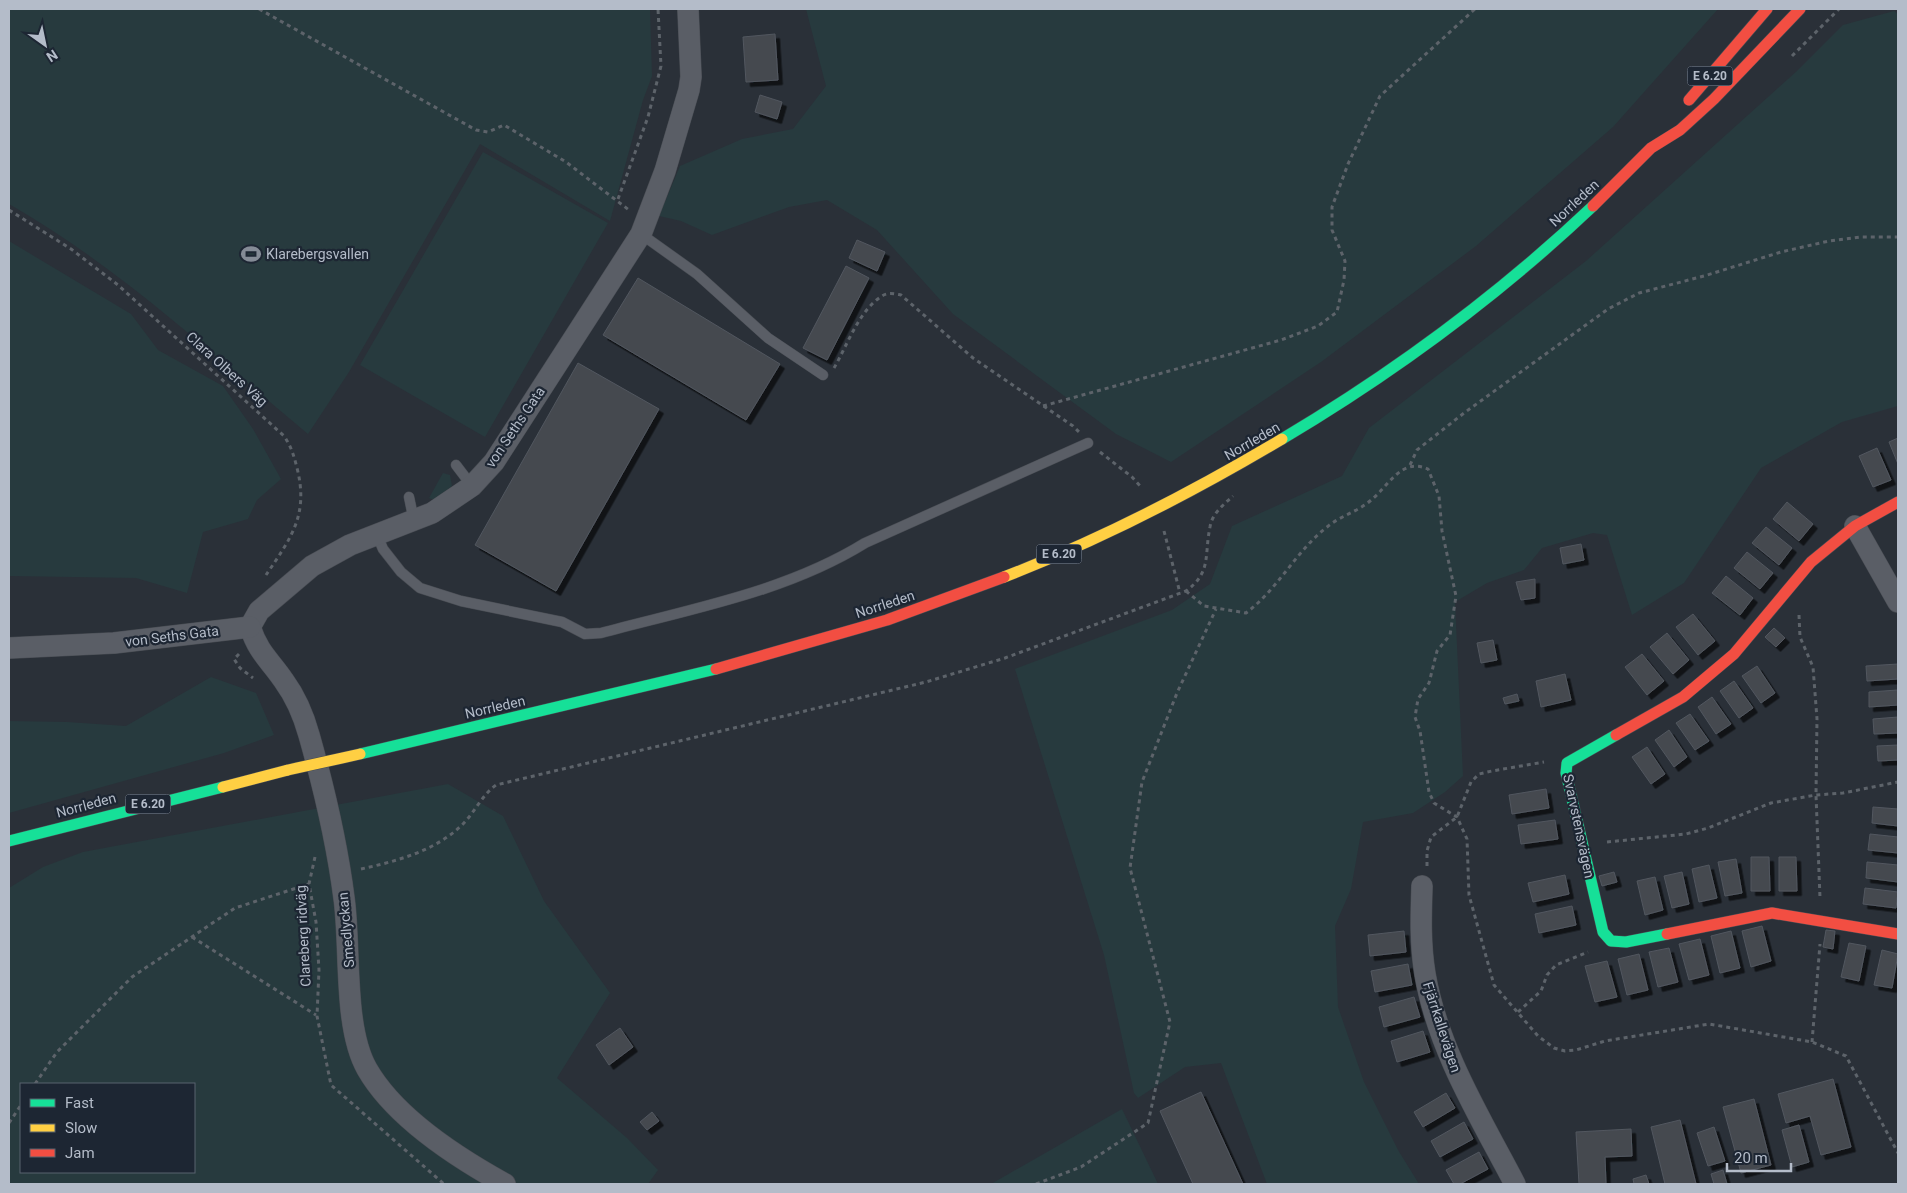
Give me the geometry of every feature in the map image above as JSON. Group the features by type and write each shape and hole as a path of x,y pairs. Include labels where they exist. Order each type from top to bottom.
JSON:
{"main road":[{"name":"E 6.20","path":"1683,107 1767,9"},
{"name":"Norrleden","path":"9,841 288,770 582,702 833,637 929,606 1099,537 1231,471 1320,418 1421,348 1528,264 1622,179 1655,145 1679,132 1777,34 1804,12"},
{"name":"Norrleden","path":"1655,145 1663,127"},
{"name":"Svarvstensvägen","path":"1609,938 1603,932 1581,844 1566,773 1567,763 1684,697 1734,654 1811,562 1855,526 1898,502"},
{"path":"1609,938 1626,942 1772,913 1898,934"}],"street":[{"name":"von Seths Gata","path":"9,648 252,634 259,610 312,566 350,545 432,513 472,486 494,462 643,229 665,171 689,90 691,77 688,9"},
{"path":"1855,526 1898,602"},
{"name":"Smedlyckan","path":"252,634 261,654 288,686 309,734 329,818 344,898 352,1011 360,1051 366,1068 399,1111 482,1172 504,1184"},
{"name":"Fjärrkallevägen","path":"1422,886 1422,942 1425,975 1448,1055 1460,1082 1515,1184"}],"lane":[{"path":"643,229 697,274 768,338 823,375"},
{"path":"377,535 383,549 401,572 420,588 461,601 562,622 585,634 601,634 762,589 814,570 836,560 865,542 1088,443"},
{"path":"456,465 472,486"},
{"path":"409,498 414,521"}],"path":[{"path":"259,9 476,130 488,132 504,125 566,162 618,199 643,229"},
{"path":"618,199 648,117 661,66 658,9"},
{"path":"1043,406 1281,340 1318,326 1337,312 1344,280 1345,261 1332,230 1332,207 1348,164 1380,96 1475,9"},
{"name":"Clara Olbers Väg","path":"9,210 71,249 118,285 284,436 292,447 300,480 301,514 294,531 261,586 262,595 268,602"},
{"path":"1186,591 1204,606 1246,613 1258,604 1327,527 1369,502 1401,470 1409,465 1417,450 1464,412 1608,309 1639,293 1704,276 1781,252 1829,241 1860,237 1898,237"},
{"path":"823,375 834,367 865,313 882,296 890,293 901,295 973,358 1073,426 1088,443 1132,477 1146,493"},
{"path":"1409,465 1418,465 1428,469 1433,480 1438,496 1442,531 1456,596 1450,635 1444,645 1437,651 1429,682 1418,699 1415,717 1420,731 1431,797 1440,808 1457,817 1467,839 1469,895 1494,985 1538,1036 1554,1048 1565,1051 1576,1050 1604,1041 1709,1024 1812,1042 1846,1056 1898,1153"},
{"path":"1163,528 1180,593"},
{"path":"1791,585 1799,592 1800,637 1813,667 1817,719 1816,795 1821,921 1812,1042"},
{"path":"1036,1184 1081,1167 1148,1123 1170,1022 1130,868 1142,782 1178,694 1216,609"},
{"path":"252,634 234,659 240,668 259,682"},
{"path":"1422,886 1427,874 1427,850 1431,837 1457,817 1470,782 1479,774 1554,760 1567,763"},
{"path":"1581,844 1686,834 1708,828 1771,802 1843,793 1898,782"},
{"name":"Clareberg ridväg","path":"316,856 309,884 316,922 319,970 317,1016 332,1085 444,1184"},
{"path":"36,1083 57,1052 132,977 235,908 309,884"},
{"path":"192,937 317,1016"},
{"path":"1518,1012 1541,991 1547,975 1556,965 1601,947 1609,938"},
{"path":"9,1123 20,1106"}],"green space":[{"name":"Klarebergsvallen","path":"9,9 650,9 652,76 643,100 610,221 480,144 349,372 308,434 200,342 126,283 49,228 9,204"},
{"path":"806,9 1718,9 1613,127 1476,246 1321,362 1171,462 1116,434 953,314 877,230 827,200 789,207 712,235 681,221 659,216 680,166 742,139 793,129 826,86"},
{"path":"1894,11 1898,14 1898,406 1842,422 1761,468 1684,583 1632,615 1607,535 1593,533 1542,548 1524,570 1487,583 1455,602 1463,776 1445,792 1413,813 1363,822 1351,889 1335,926 1338,1007 1364,1082 1398,1150 1419,1184 1267,1184 1221,1063 1185,1067 1138,1098 1134,1093 1104,955 1015,669 1172,610 1210,584 1232,526 1342,476 1369,428 1586,261 1797,71 1843,25"},
{"path":"483,152 608,223 485,437 360,365"},
{"path":"9,241 131,314 158,350 223,386 253,429 281,479 257,500 248,519 203,532 187,593 136,578 9,576"},
{"path":"443,473 450,475 452,486 435,500 429,498"},
{"path":"211,677 256,693 274,735 224,753 9,813 9,721 126,726"},
{"path":"448,784 503,816 544,901 610,993 557,1078 627,1138 658,1170 648,1184 9,1184 9,888 43,867 83,852"},
{"path":"1122,1109 1158,1184 991,1184"}],"building":[{"path":"775,34 778,80 746,82 743,37"},
{"path":"760,95 782,102 777,119 755,112"},
{"path":"857,240 885,252 877,271 849,258"},
{"path":"846,266 869,278 827,360 803,348"},
{"path":"638,278 780,364 746,420 603,335"},
{"path":"578,363 659,409 556,591 475,545"},
{"path":"1898,438 1898,464 1889,442"},
{"path":"1877,448 1891,480 1873,487 1859,456"},
{"path":"1787,502 1813,524 1799,541 1773,519"},
{"path":"1766,527 1792,548 1779,565 1752,543"},
{"path":"1581,544 1584,560 1563,564 1560,548"},
{"path":"1747,552 1773,573 1760,589 1734,568"},
{"path":"1726,576 1753,598 1740,615 1712,593"},
{"path":"1535,579 1535,598 1521,600 1516,582"},
{"path":"1693,614 1715,641 1698,655 1676,627"},
{"path":"1774,628 1785,638 1776,647 1765,637"},
{"path":"1667,633 1689,660 1673,674 1650,647"},
{"path":"1493,640 1497,660 1481,663 1477,643"},
{"path":"1642,654 1664,681 1647,695 1625,667"},
{"path":"1898,664 1898,679 1867,681 1866,666"},
{"path":"1757,666 1775,693 1761,703 1742,676"},
{"path":"1565,674 1571,700 1541,707 1536,681"},
{"path":"1734,681 1753,708 1739,718 1720,691"},
{"path":"1898,690 1898,705 1869,707 1869,692"},
{"path":"1517,694 1519,701 1505,704 1503,698"},
{"path":"1712,697 1731,724 1716,734 1698,707"},
{"path":"1690,714 1709,741 1695,750 1676,723"},
{"path":"1898,717 1898,733 1874,734 1873,719"},
{"path":"1669,730 1687,757 1674,767 1655,740"},
{"path":"1898,745 1898,760 1878,761 1877,746"},
{"path":"1647,747 1665,774 1651,784 1632,757"},
{"path":"1546,789 1549,808 1512,814 1509,795"},
{"path":"1873,807 1898,809 1898,826 1872,823"},
{"path":"1555,820 1558,839 1521,844 1518,825"},
{"path":"1870,834 1898,837 1898,853 1868,850"},
{"path":"1751,857 1769,857 1770,891 1751,891"},
{"path":"1779,857 1796,857 1797,891 1779,891"},
{"path":"1736,859 1742,893 1725,896 1718,862"},
{"path":"1867,862 1898,865 1898,882 1866,878"},
{"path":"1709,865 1717,898 1699,902 1692,869"},
{"path":"1614,872 1617,882 1602,886 1599,876"},
{"path":"1682,872 1689,904 1672,908 1664,876"},
{"path":"1565,875 1569,894 1533,902 1528,883"},
{"path":"1655,877 1663,910 1645,915 1637,881"},
{"path":"1865,888 1898,892 1896,908 1863,904"},
{"path":"1572,906 1576,925 1539,933 1535,914"},
{"path":"1762,926 1771,961 1751,967 1742,931"},
{"path":"1826,930 1835,931 1833,949 1823,947"},
{"path":"1404,931 1406,952 1370,956 1368,935"},
{"path":"1731,931 1740,968 1720,973 1711,936"},
{"path":"1700,939 1709,975 1689,980 1679,944"},
{"path":"1849,943 1866,946 1859,981 1841,977"},
{"path":"1669,948 1678,982 1658,987 1649,952"},
{"path":"1882,950 1898,954 1892,988 1874,985"},
{"path":"1639,954 1648,990 1627,995 1618,959"},
{"path":"1607,961 1617,997 1595,1002 1585,966"},
{"path":"1408,964 1412,985 1375,992 1371,971"},
{"path":"1414,997 1420,1017 1384,1027 1379,1007"},
{"path":"620,1028 633,1047 609,1065 596,1045"},
{"path":"1423,1031 1430,1052 1397,1062 1391,1041"},
{"path":"1833,1079 1851,1147 1821,1155 1810,1116 1786,1123 1778,1094"},
{"path":"1201,1092 1243,1184 1193,1184 1160,1111"},
{"path":"1446,1093 1455,1108 1423,1127 1414,1112"},
{"path":"1754,1099 1771,1165 1741,1173 1723,1107"},
{"path":"652,1112 659,1121 647,1130 640,1122"},
{"path":"1680,1120 1696,1184 1665,1184 1651,1127"},
{"path":"1464,1122 1473,1139 1440,1157 1431,1141"},
{"path":"1799,1125 1809,1162 1792,1167 1782,1130"},
{"path":"1714,1127 1725,1161 1708,1166 1697,1133"},
{"path":"1631,1129 1632,1156 1605,1157 1606,1184 1579,1184 1576,1132"},
{"path":"1479,1152 1488,1169 1460,1184 1454,1184 1446,1170"},
{"path":"1723,1170 1727,1184 1714,1184 1711,1174"},
{"path":"1646,1175 1649,1184 1634,1184 1633,1179"}],"traffic: fast":[{"path":"1282,439 1364,387 1444,331 1520,271 1593,206"},
{"path":"360,754 716,669"},
{"path":"1616,735 1567,763 1566,773 1603,932 1611,941 1626,942 1667,934"},
{"path":"9,841 223,787"}],"traffic: slow":[{"path":"1004,577 1040,563 1146,514 1215,478 1282,439"},
{"path":"288,770 360,754"},
{"path":"223,787 288,770"}],"traffic: jam":[{"path":"1689,100 1767,9"},
{"path":"1593,206 1651,148 1680,130 1714,99 1800,9"},
{"path":"1616,735 1683,697 1734,654 1811,562 1855,526 1898,502"},
{"path":"716,669 887,620 1004,577"},
{"path":"1667,934 1772,913 1898,934"}],"place":[{"name":"Klarebergsvallen","path":"251,254"}]}
